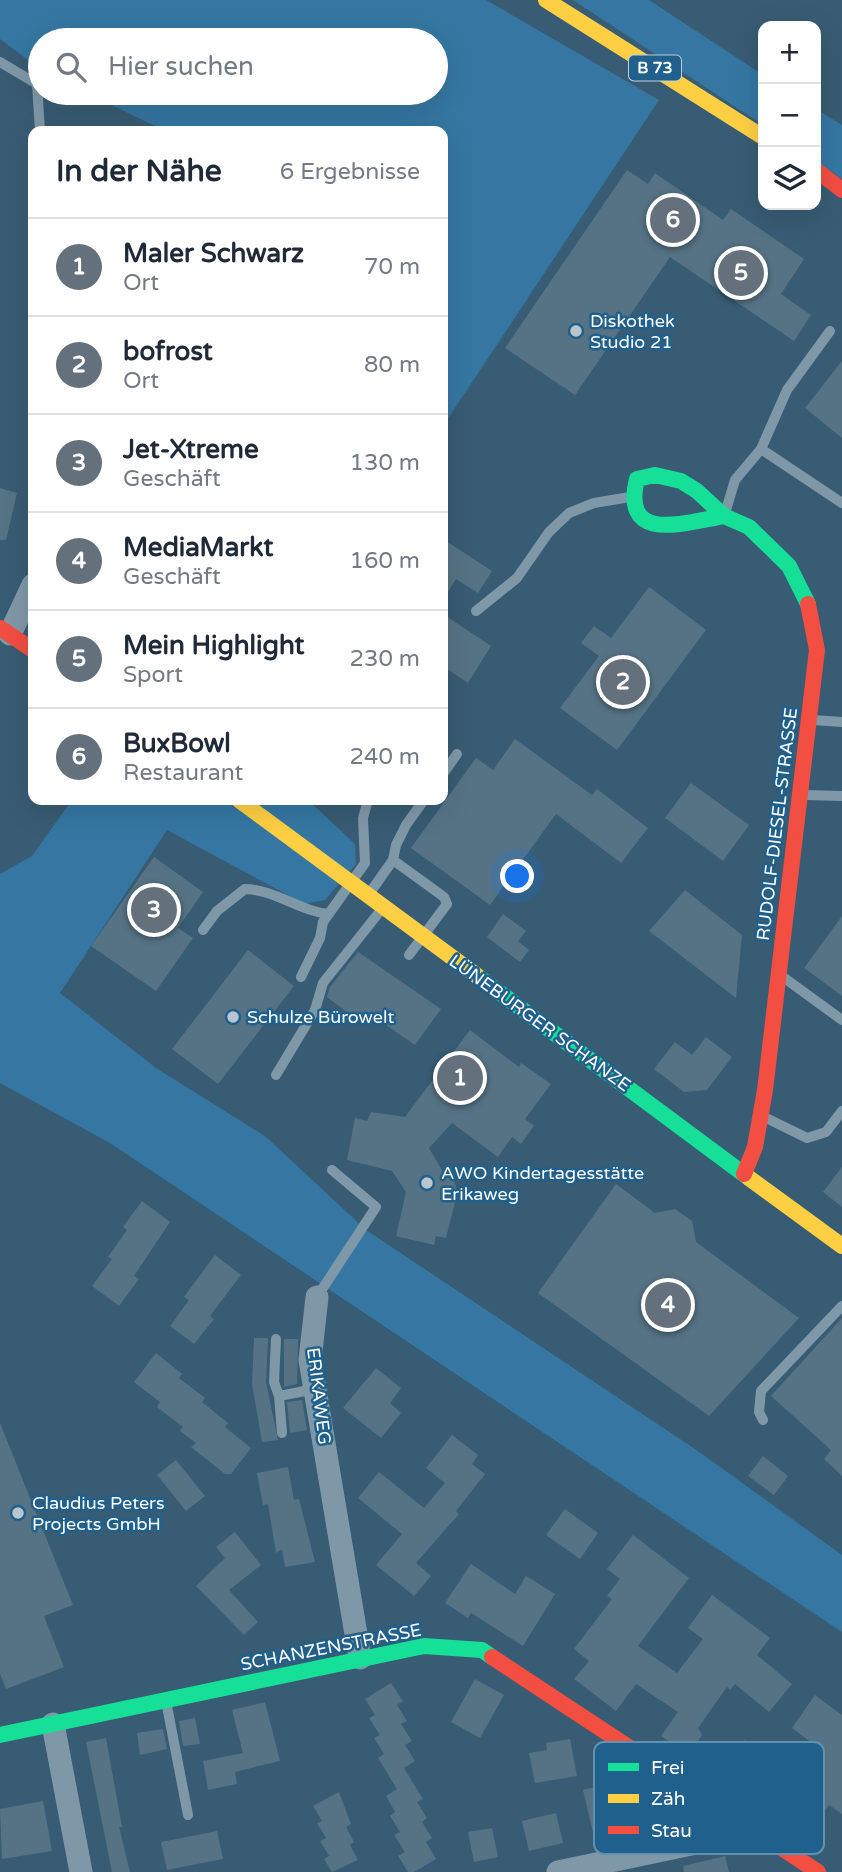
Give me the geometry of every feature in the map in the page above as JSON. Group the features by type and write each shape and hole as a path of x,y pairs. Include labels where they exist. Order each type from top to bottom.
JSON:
{"street":[{"name":"B 73","path":"547,0 758,134"},
{"path":"821,174 842,190"},
{"name":"RUDOLF-DIESEL-STRASSE","path":"630,497 637,480 653,473 670,475 704,495 724,516 746,526 776,548 805,590 815,619 817,650 810,720 761,1116 755,1147 744,1174"},
{"path":"630,497 634,512 646,523 660,525 724,516"},
{"path":"28,593 5,631 28,647"},
{"name":"LÜNEBURGER SCHANZE","path":"246,805 842,1246"},
{"name":"ERIKAWEG","path":"317,1297 310,1360 360,1658"},
{"name":"SCHANZENSTRASSE","path":"0,1735 424,1646 482,1650 620,1742"},
{"path":"53,1724 81,1872"},
{"path":"558,1872 644,1854"},
{"name":"SCHANZENSTRASSE","path":"789,1854 818,1872"}],"lane":[{"path":"0,62 28,79"},
{"path":"38,105 40,126"},
{"path":"724,516 734,480 761,449 788,390 830,331"},
{"path":"761,449 842,503"},
{"path":"476,611 517,578 549,532 569,513 594,502 630,497"},
{"path":"810,720 842,722"},
{"path":"448,767 457,754"},
{"path":"801,795 842,796"},
{"path":"323,983 320,977 304,972 329,914 365,863 363,818 367,805"},
{"path":"368,896 393,860 405,825 420,805"},
{"path":"393,860 444,897 447,904 409,955"},
{"path":"203,930 217,911 245,889 263,889 310,912 329,914"},
{"path":"276,1075 315,1010 323,983 383,907"},
{"path":"778,974 842,1020"},
{"path":"761,1116 807,1138 826,1132 842,1111"},
{"name":"ERIKAWEG","path":"317,1297 376,1207 332,1170"},
{"path":"763,1420 758,1412 761,1391 842,1306"},
{"path":"276,1339 274,1382 279,1396 282,1433"},
{"path":"279,1396 315,1389"},
{"path":"165,1700 188,1815"}],"shaded area":[{"path":"0,0 486,0 659,100 448,418 448,126 155,126 112,105 448,105 448,28 28,28 28,60 0,39"},
{"path":"573,0 649,0 758,72 758,122"},
{"path":"821,112 842,125 842,179 821,164"},
{"path":"68,805 313,805 355,844 356,864 325,900 304,904 167,830 60,993 156,1068 265,1136 366,1230 695,1449 842,1555 842,1632 110,1143 0,1083 0,874 32,856"}],"building":[{"path":"627,170 648,184 655,173 723,220 731,209 804,259 781,294 811,315 794,341 670,257 575,395 505,348"},
{"path":"842,361 842,438 805,408"},
{"path":"0,488 17,493 6,540 0,540"},
{"path":"448,542 492,571 478,593 456,579 448,592"},
{"path":"649,587 706,630 617,750 560,708 599,656 581,643 594,626 611,638"},
{"path":"448,617 491,646 468,683 448,669"},
{"path":"515,739 592,795 597,789 648,828 621,863 556,814 490,905 411,848 442,805 448,805 448,797 476,758 493,770"},
{"path":"691,783 749,825 723,861 665,818"},
{"path":"154,857 203,892 178,928 193,938 156,991 91,946"},
{"path":"685,890 742,935 736,998 649,931"},
{"path":"503,914 526,931 518,941 529,950 520,962 487,937"},
{"path":"842,916 842,996 804,968"},
{"name":"Schulze Bürowelt","path":"248,950 294,986 218,1084 172,1049"},
{"path":"358,952 441,1009 415,1045 367,1012 360,1022 327,997 330,987"},
{"path":"470,1030 519,1067 521,1063 551,1084 525,1119 534,1126 521,1144 512,1137 498,1157 452,1123 429,1148 444,1174 453,1173 457,1194 446,1238 436,1236 434,1245 396,1236 406,1192 392,1171 347,1160 355,1118 367,1121 371,1112 405,1117"},
{"path":"706,1037 732,1057 707,1090 684,1092 654,1069 675,1042 692,1055"},
{"path":"842,1167 842,1207 823,1192"},
{"path":"616,1184 655,1213 675,1209 692,1221 696,1242 799,1318 709,1416 538,1293"},
{"path":"142,1201 170,1222 134,1276 139,1279 119,1306 92,1286 112,1259 108,1257 127,1230 123,1227"},
{"path":"215,1255 241,1275 210,1316 214,1319 194,1344 170,1326 189,1300 184,1297"},
{"path":"842,1318 842,1476 824,1459 831,1450 771,1396"},
{"path":"254,1338 268,1338 266,1382 278,1440 262,1442 252,1384"},
{"path":"284,1339 298,1339 297,1384 284,1387"},
{"path":"156,1353 182,1374 179,1378 205,1398 202,1402 228,1423 225,1427 251,1448 231,1474 225,1474 191,1447 196,1443 180,1431 183,1427 157,1407 160,1402 134,1382"},
{"path":"376,1368 401,1388 390,1403 401,1413 381,1438 343,1408"},
{"path":"302,1400 307,1430 290,1433 287,1402"},
{"name":"Claudius Peters Projects GmbH","path":"0,1423 73,1605 44,1616 64,1667 6,1689 0,1674"},
{"path":"452,1435 478,1455 472,1464 485,1474 456,1511 459,1514 416,1563 431,1576 414,1596 376,1565 402,1534 358,1498 379,1472 424,1508 445,1483 426,1468"},
{"path":"763,1456 788,1476 774,1495 748,1476"},
{"path":"176,1460 205,1496 186,1511 157,1475"},
{"path":"288,1467 294,1500 299,1499 315,1562 285,1567 282,1549 276,1553 268,1504 263,1505 257,1473"},
{"path":"565,1509 598,1533 580,1559 546,1535"},
{"path":"235,1532 261,1565 229,1590 258,1622 244,1635 196,1586 225,1558 216,1547"},
{"path":"633,1535 689,1578 638,1646 677,1673 703,1639 688,1628 712,1595 770,1638 757,1655 792,1684 769,1712 735,1684 730,1690 727,1687 698,1728 702,1735 697,1742 670,1742 661,1736 678,1712 636,1684 616,1711 574,1679 589,1661 574,1649 612,1599 607,1596 620,1579 607,1569"},
{"path":"471,1564 515,1594 526,1576 555,1594 523,1646 471,1613 468,1618 445,1603"},
{"path":"475,1679 504,1695 480,1738 451,1722"},
{"path":"391,1683 403,1701 397,1705 407,1721 401,1724 412,1741 405,1745 415,1761 404,1768 423,1799 417,1802 427,1818 422,1822 432,1838 426,1842 436,1859 414,1872 408,1872 398,1856 405,1852 394,1835 400,1832 390,1816 395,1812 386,1796 397,1789 378,1758 384,1754 374,1738 380,1735 369,1718 375,1715 365,1699"},
{"path":"815,1695 842,1715 842,1814 829,1805 824,1812 824,1742 811,1742 792,1728"},
{"path":"265,1702 280,1761 235,1772 237,1784 208,1790 203,1761 243,1753 232,1710"},
{"path":"195,1718 200,1744 183,1746 179,1721"},
{"path":"163,1729 167,1749 140,1755 137,1733"},
{"path":"106,1738 122,1827 119,1827 130,1872 112,1872 86,1742"},
{"path":"570,1739 577,1776 535,1783 529,1753 547,1750 546,1743"},
{"path":"594,1787 594,1837 583,1790"},
{"path":"339,1792 351,1824 346,1827 354,1842 350,1845 358,1860 332,1872 324,1859 329,1856 320,1841 326,1838 317,1823 322,1821 313,1806"},
{"path":"43,1801 52,1851 2,1859 0,1809"},
{"path":"556,1813 563,1843 529,1851 522,1821"},
{"path":"492,1828 498,1857 474,1862 468,1832"},
{"path":"217,1831 223,1859 167,1870 161,1842"},
{"path":"725,1856 729,1872 684,1872 683,1866"}],"traffic: fast":[{"path":"724,516 675,525 647,521 638,513 635,500 637,479 655,475 681,481 697,491 724,516 749,527 789,566 808,604"},
{"path":"476,975 749,1178"},
{"path":"0,1735 424,1646 482,1650 492,1657"}],"traffic: slow":[{"path":"546,0 758,134"},
{"path":"246,805 476,975"},
{"path":"749,1178 842,1246"}],"traffic: jam":[{"path":"821,174 842,190"},
{"path":"744,1174 755,1147 765,1090 817,650 808,604"},
{"path":"0,628 28,647"},
{"path":"492,1657 621,1742"},
{"path":"791,1854 818,1872"}],"place":[{"name":"BuxBowl","path":"673,220"},
{"name":"Mein Highlight","path":"741,273"},
{"name":"Diskothek Studio 21","path":"576,331"},
{"name":"bofrost","path":"623,682"},
{"name":"Jet-Xtreme","path":"154,910"},
{"name":"Schulze Bürowelt","path":"233,1017"},
{"name":"Maler Schwarz","path":"460,1078"},
{"name":"AWO Kindertagesstätte Erikaweg","path":"427,1183"},
{"name":"MediaMarkt","path":"668,1305"},
{"name":"Claudius Peters Projects GmbH","path":"18,1513"}]}
